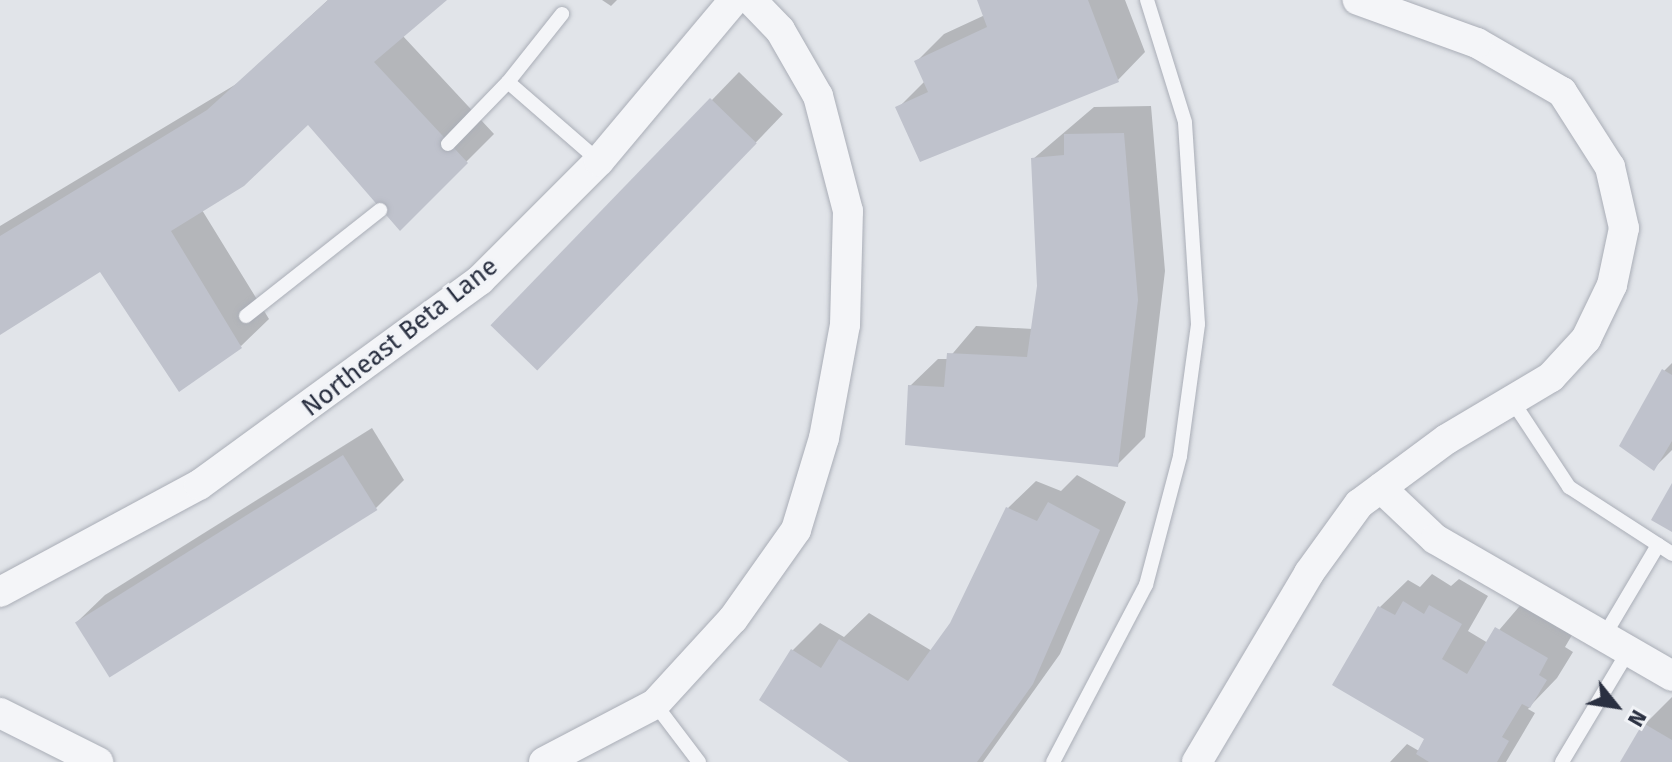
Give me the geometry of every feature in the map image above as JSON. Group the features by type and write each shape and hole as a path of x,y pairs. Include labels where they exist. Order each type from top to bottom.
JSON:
{"street":[{"name":"Northeast Beta Lane","path":"0,592 199,485 314,406 480,280 599,161 734,0"},
{"path":"544,762 655,704 733,619 796,530 824,438 845,325 848,211 818,96 780,30 751,0"},
{"path":"1197,762 1309,573 1359,504 1447,439 1551,377 1586,339 1612,285 1624,228 1610,167 1562,92 1477,43 1358,0"},
{"path":"1381,488 1435,539 1672,676"},
{"path":"0,713 98,762"}],"lane":[{"path":"1053,762 1146,585 1180,456 1198,324 1185,122 1147,0"},
{"path":"448,144 508,82 562,14"},
{"path":"508,82 599,161"},
{"path":"246,316 380,210"},
{"path":"1513,402 1569,487 1672,554"},
{"path":"1562,762 1658,545"},
{"path":"655,704 699,762"}],"building":[{"path":"328,0 447,0 374,62 468,163 400,231 308,125 244,186 171,231 242,348 179,392 100,272 0,335 0,236 207,110"},
{"path":"977,0 1088,0 1119,82 920,162 895,107 928,92 914,61 987,27"},
{"path":"710,98 757,143 537,370 490,325"},
{"path":"1124,133 1138,300 1118,467 905,445 908,385 944,387 947,353 1027,357 1037,286 1031,158 1064,155 1064,134"},
{"path":"1662,369 1672,375 1672,441 1654,471 1619,446"},
{"path":"343,455 377,510 109,678 75,622"},
{"path":"1672,483 1672,532 1651,520"},
{"path":"1048,502 1100,530 1033,684 977,762 849,762 759,700 791,649 821,668 839,639 908,681 950,623 1006,507 1037,521"},
{"path":"1403,601 1424,614 1429,605 1462,624 1442,659 1467,674 1495,627 1548,658 1539,675 1547,680 1530,708 1522,704 1502,737 1509,741 1497,762 1429,762 1416,754 1424,739 1332,685 1378,606 1395,615"},
{"path":"1643,723 1672,740 1672,762 1620,762"}]}
